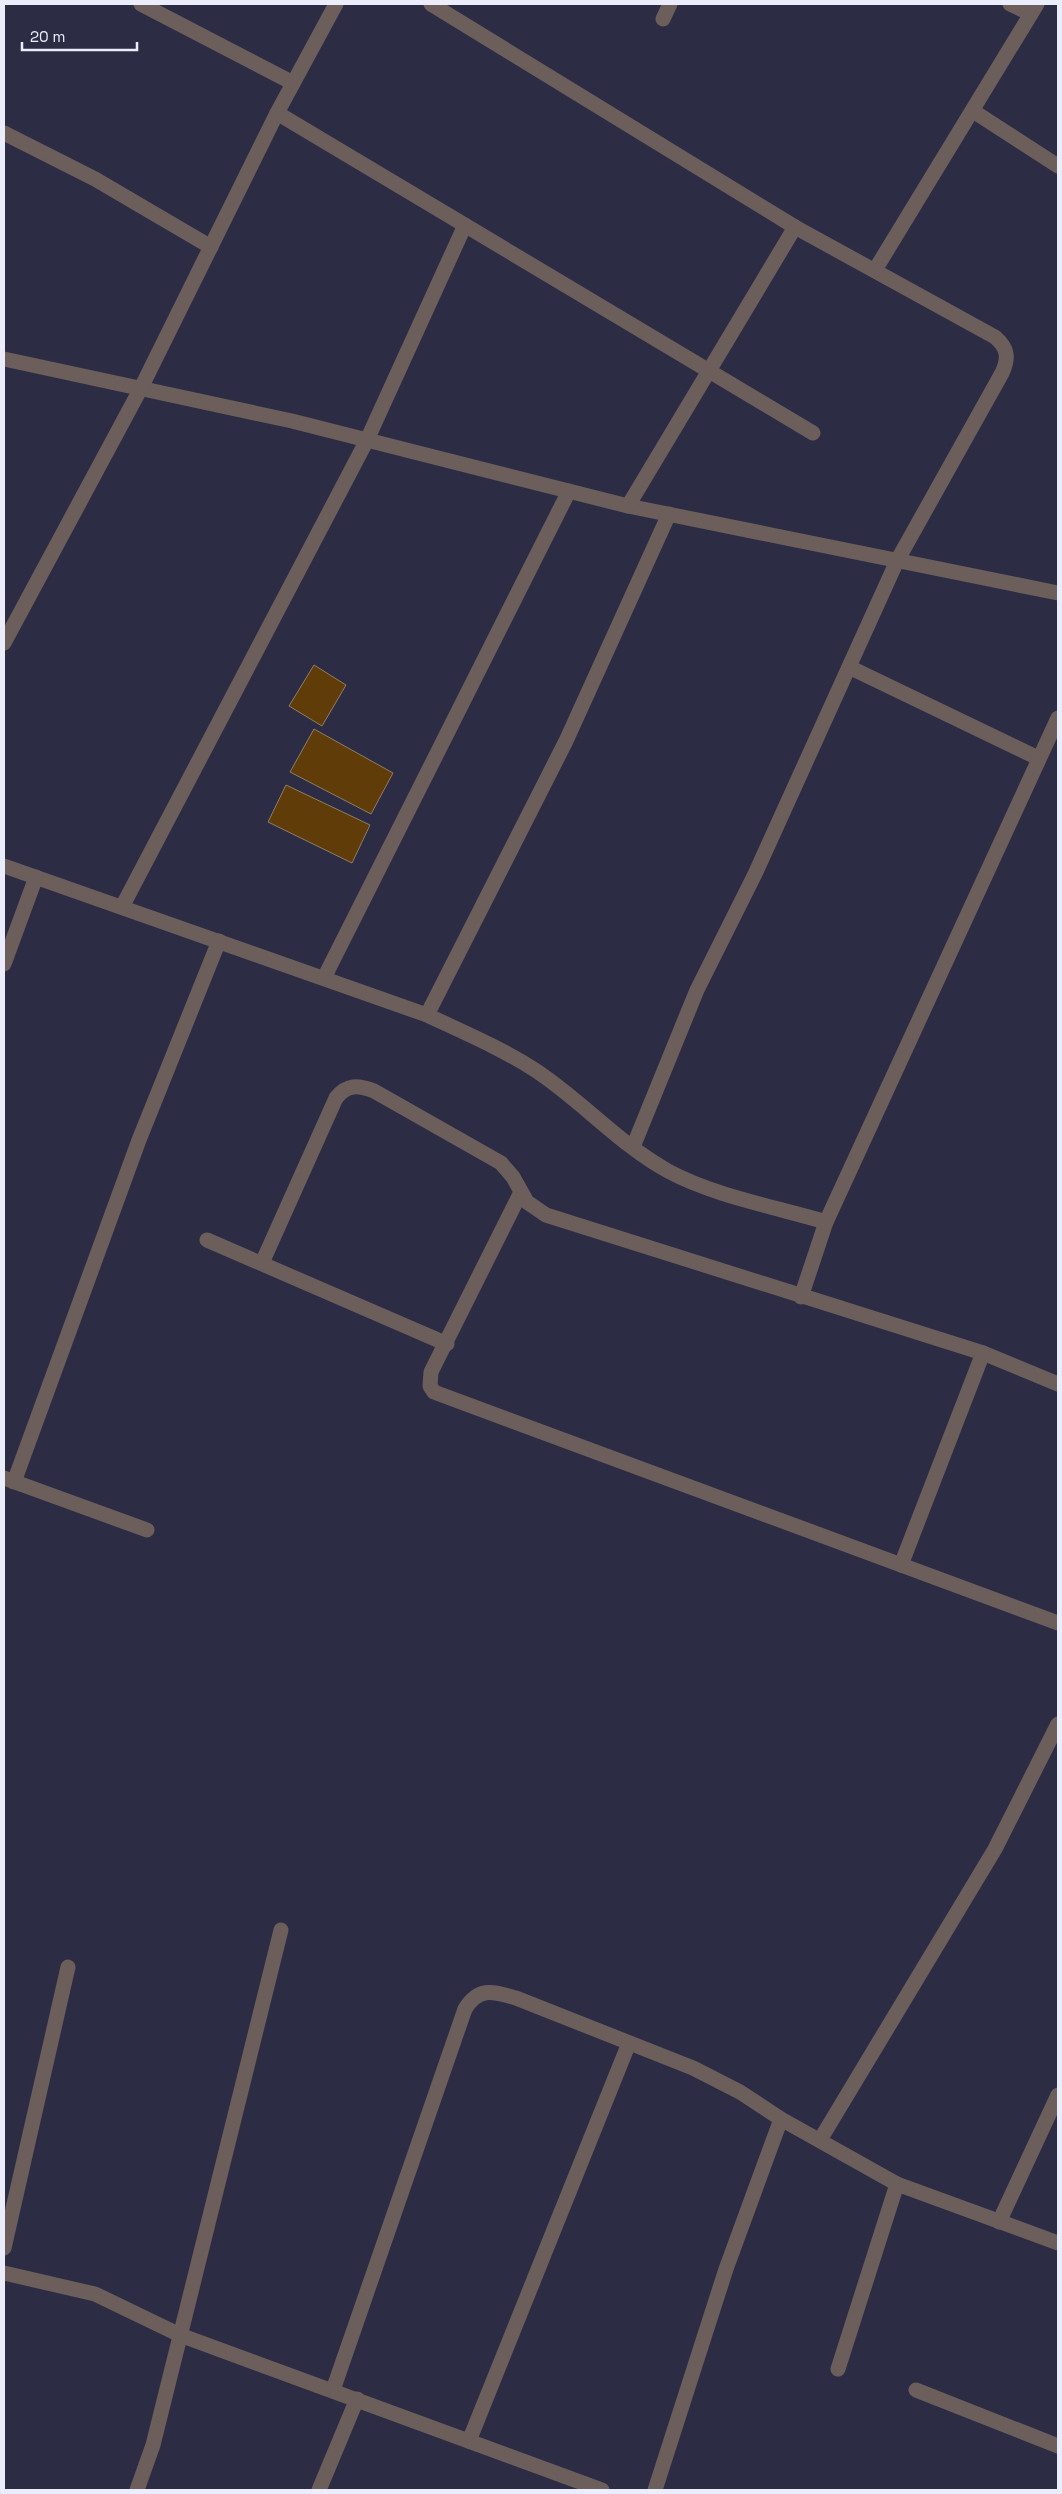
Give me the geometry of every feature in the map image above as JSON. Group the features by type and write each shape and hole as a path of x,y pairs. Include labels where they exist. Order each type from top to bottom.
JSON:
{"street":[{"path":"141,4 293,83"},
{"path":"4,643 141,388 277,113 336,4"},
{"path":"431,4 795,226 995,338 1005,349 1007,356 1002,373 897,561 755,874 697,990 633,1147"},
{"path":"663,19 670,4"},
{"path":"875,270 1034,9 1010,4"},
{"path":"973,111 1058,166"},
{"path":"277,113 813,433"},
{"path":"4,133 95,179 211,247"},
{"path":"122,907 367,440 465,225"},
{"path":"628,506 795,226"},
{"path":"4,358 292,420 628,506 1058,593"},
{"path":"324,978 570,491"},
{"path":"427,1015 566,742 668,514"},
{"path":"848,667 1038,758"},
{"path":"801,1297 826,1222 1058,718"},
{"path":"4,866 427,1015 469,1034 535,1070 633,1147 668,1171 698,1184 826,1222"},
{"path":"4,964 36,877"},
{"path":"147,1530 9,1480 139,1140 218,941"},
{"path":"262,1263 336,1098 350,1086 358,1086 374,1091 501,1162 514,1176 527,1202 546,1214 801,1297 983,1353 1058,1384"},
{"path":"521,1192 430,1380 434,1392 445,1398 1058,1623"},
{"path":"207,1240 447,1344"},
{"path":"901,1565 983,1353"},
{"path":"820,2140 995,1849 1058,1724"},
{"path":"137,2490 154,2446 180,2334 281,1930"},
{"path":"4,2248 68,1967"},
{"path":"334,2390 465,2008 471,1998 489,1992 502,1994 694,2068 740,2092 781,2119 897,2184 1058,2243"},
{"path":"469,2441 629,2043"},
{"path":"999,2222 1058,2095"},
{"path":"655,2490 726,2269 781,2119"},
{"path":"838,2369 897,2184"},
{"path":"4,2272 95,2294 180,2334 602,2490"},
{"path":"916,2390 1058,2446"},
{"path":"319,2490 357,2399"}],"building":[{"path":"314,665 346,685 322,726 289,706"},
{"path":"314,729 393,773 371,814 290,772"},
{"path":"286,785 370,825 352,863 268,822"}]}
